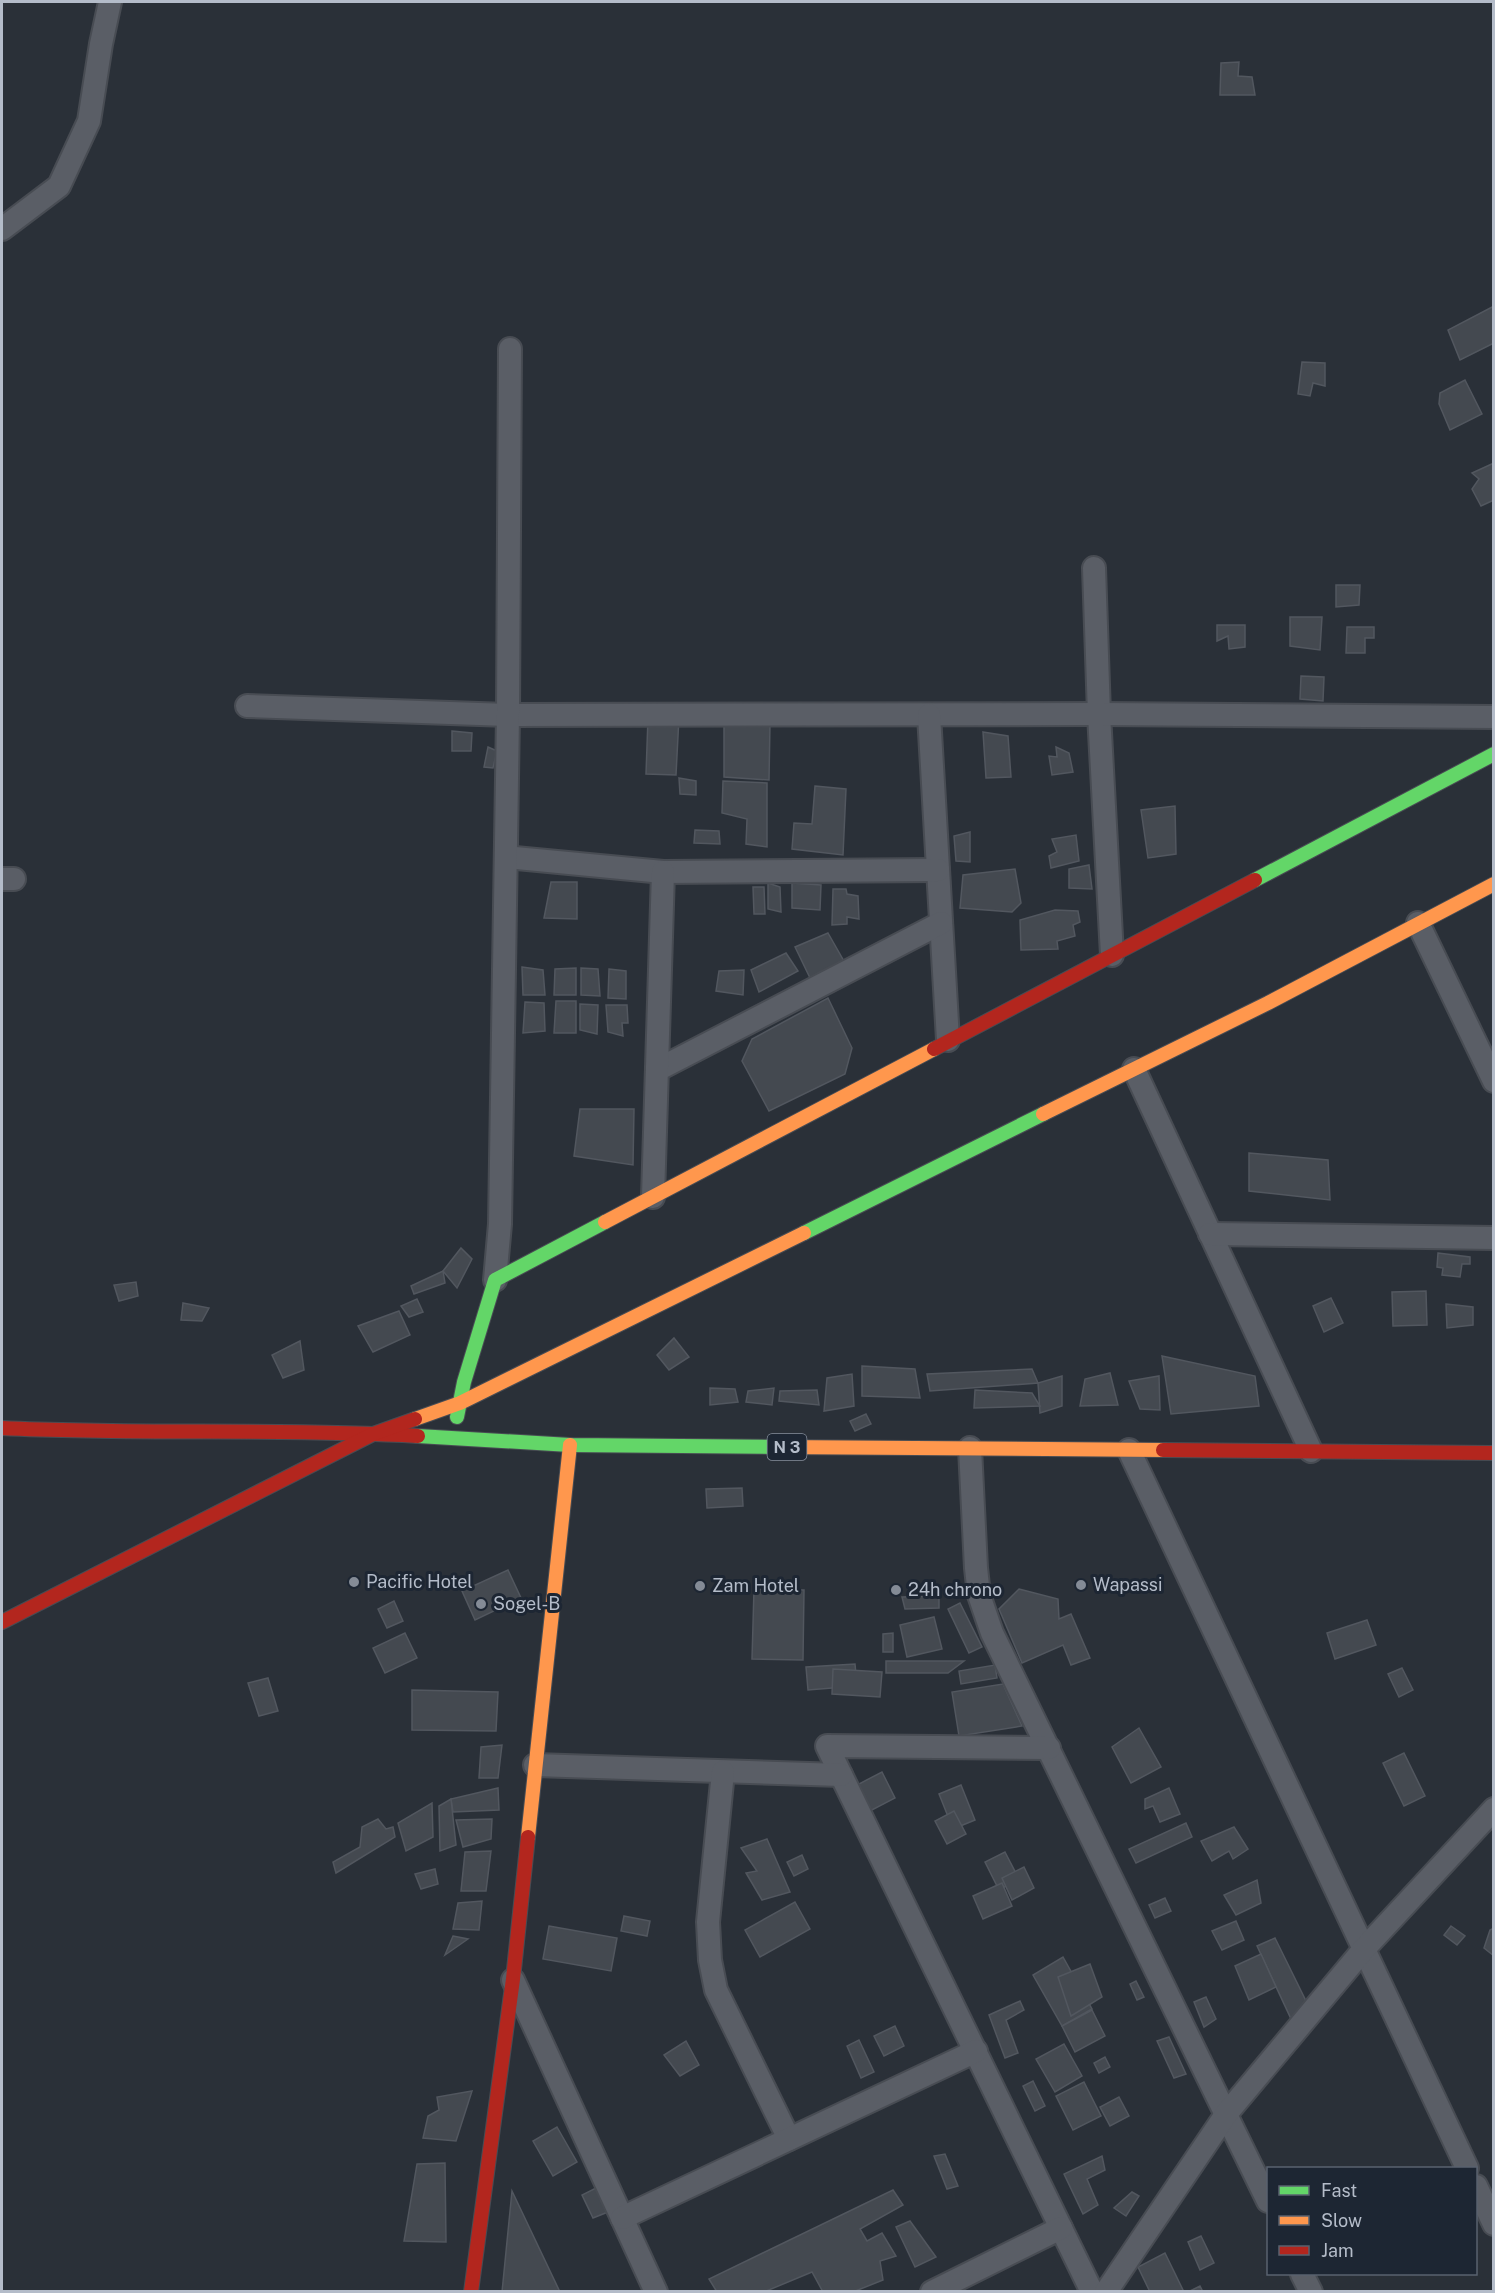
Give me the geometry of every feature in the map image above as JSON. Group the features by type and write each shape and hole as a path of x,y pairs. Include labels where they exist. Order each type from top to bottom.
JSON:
{"street":[{"path":"2,229 59,186 89,121 110,2"},
{"path":"452,1438 464,1382 495,1280 500,1224 508,715 510,349"},
{"path":"1094,568 1112,955"},
{"path":"247,706 508,715 1099,714 1494,717"},
{"path":"929,715 948,1040"},
{"path":"495,1280 1494,754"},
{"path":"506,857 663,872 938,870"},
{"path":"653,1197 663,872"},
{"path":"2,1622 373,1434 460,1402 1268,1003 1494,884"},
{"path":"657,1070 941,923"},
{"path":"1418,923 1494,1081"},
{"path":"1134,1069 1311,1451"},
{"path":"1210,1233 1494,1238"},
{"name":"N 3","path":"2,1428 81,1432 373,1434 570,1445 1494,1453"},
{"path":"471,2292 513,1979 570,1445"},
{"path":"970,1448 979,1595 992,1633 1267,2197"},
{"path":"1130,1450 1466,2167"},
{"path":"1049,1748 827,1746 1092,2292"},
{"path":"535,1765 841,1775"},
{"path":"723,1772 708,1922 710,1960 716,1990 789,2139"},
{"path":"1106,2292 1227,2113 1364,1949 1494,1809"},
{"path":"513,1979 656,2292"},
{"path":"622,2218 976,2051"},
{"path":"1477,2188 1494,2224"},
{"path":"932,2292 1061,2228"},
{"path":"1302,2275 1311,2292"}],"building":[{"path":"1239,62 1238,76 1252,77 1255,95 1220,95 1221,63"},
{"path":"1494,306 1494,343 1460,360 1448,330"},
{"path":"1302,362 1325,363 1325,386 1313,383 1310,396 1298,394"},
{"path":"1465,380 1482,414 1450,430 1439,404 1440,393"},
{"path":"1494,463 1494,500 1481,506 1472,489 1479,479 1472,473"},
{"path":"1336,585 1360,585 1359,605 1336,607"},
{"path":"1290,617 1322,617 1320,650 1290,646"},
{"path":"1217,625 1245,625 1245,647 1229,649 1228,636 1217,641"},
{"path":"1347,627 1374,627 1374,638 1365,638 1365,653 1346,653"},
{"path":"1301,676 1324,677 1323,701 1300,699"},
{"path":"679,717 676,775 646,774 648,718"},
{"path":"724,721 770,723 769,780 724,777"},
{"path":"452,731 472,733 471,751 452,751"},
{"path":"983,732 1008,736 1011,777 986,778"},
{"path":"488,747 497,751 493,768 484,767"},
{"path":"1056,747 1069,753 1073,772 1052,775 1049,756 1057,757"},
{"path":"679,778 696,781 696,795 680,794"},
{"path":"723,781 767,783 767,847 746,844 747,819 722,813"},
{"path":"815,786 846,789 843,855 792,849 794,823 812,824"},
{"path":"1175,806 1176,854 1148,858 1141,810"},
{"path":"695,830 719,831 720,844 694,843"},
{"path":"970,832 970,862 956,861 954,836"},
{"path":"1076,835 1079,861 1051,868 1049,856 1057,852 1052,839"},
{"path":"1089,865 1092,889 1069,888 1069,869"},
{"path":"1015,869 1021,903 1012,912 960,908 963,875"},
{"path":"551,882 577,882 577,919 544,918"},
{"path":"768,883 780,887 781,912 768,909"},
{"path":"792,883 821,885 820,910 792,908"},
{"path":"753,887 764,887 765,914 754,914"},
{"path":"833,889 846,889 847,894 858,896 859,919 847,917 847,924 832,925"},
{"path":"1055,910 1078,911 1080,922 1073,925 1075,936 1057,941 1058,949 1021,950 1020,920"},
{"path":"828,933 845,963 811,980 795,947"},
{"path":"786,953 798,971 759,992 751,970"},
{"path":"522,967 543,970 545,995 523,995"},
{"path":"576,968 576,995 554,995 555,969"},
{"path":"581,968 598,969 600,996 581,995"},
{"path":"609,969 626,971 626,999 608,998"},
{"path":"744,970 743,995 716,991 719,971"},
{"path":"828,998 852,1048 845,1074 769,1111 742,1061 752,1039"},
{"path":"556,1001 576,1001 576,1033 554,1033"},
{"path":"525,1002 544,1003 545,1031 523,1033"},
{"path":"580,1004 598,1005 597,1034 580,1030"},
{"path":"606,1005 627,1005 628,1023 622,1023 623,1036 608,1032"},
{"path":"580,1109 634,1109 633,1165 574,1156"},
{"path":"1249,1153 1328,1160 1330,1200 1249,1191"},
{"path":"461,1248 472,1259 457,1288 443,1271"},
{"path":"1438,1253 1470,1257 1470,1264 1462,1264 1460,1277 1442,1275 1443,1268 1437,1267"},
{"path":"443,1271 445,1283 414,1294 411,1286"},
{"path":"136,1282 138,1296 119,1301 114,1285"},
{"path":"1426,1291 1427,1325 1393,1326 1392,1292"},
{"path":"1331,1298 1343,1323 1324,1332 1313,1306"},
{"path":"417,1299 423,1312 409,1317 401,1306"},
{"path":"183,1303 209,1308 202,1321 181,1320"},
{"path":"1446,1304 1473,1307 1473,1325 1447,1328"},
{"path":"399,1311 410,1335 373,1352 358,1326"},
{"path":"674,1338 689,1357 669,1370 657,1355"},
{"path":"300,1341 304,1370 283,1378 272,1355"},
{"path":"1162,1356 1255,1376 1259,1406 1171,1414"},
{"path":"862,1366 915,1369 920,1398 862,1396"},
{"path":"1032,1369 1038,1383 930,1391 927,1374"},
{"path":"1110,1373 1118,1405 1080,1406 1085,1379"},
{"path":"852,1374 854,1406 824,1411 827,1378"},
{"path":"1062,1376 1062,1406 1040,1413 1038,1383"},
{"path":"1159,1376 1160,1410 1140,1409 1129,1381"},
{"path":"710,1388 735,1389 738,1402 710,1405"},
{"path":"774,1388 772,1405 746,1402 748,1391"},
{"path":"817,1390 819,1405 779,1401 780,1391"},
{"path":"975,1390 1032,1393 1040,1406 974,1408"},
{"path":"866,1414 871,1424 855,1431 850,1421"},
{"path":"742,1488 743,1506 707,1508 706,1489"},
{"path":"508,1570 521,1598 475,1620 462,1591"},
{"path":"754,1589 804,1590 803,1660 752,1659"},
{"path":"1019,1589 1058,1599 1059,1619 1071,1614 1090,1658 1071,1665 1063,1645 1022,1663 999,1609"},
{"path":"939,1596 939,1608 905,1609 902,1597"},
{"path":"394,1601 403,1621 387,1628 378,1609"},
{"path":"960,1603 982,1647 969,1653 948,1609"},
{"path":"934,1617 942,1649 907,1657 900,1625"},
{"path":"1367,1620 1376,1645 1335,1659 1327,1633"},
{"path":"405,1633 417,1658 385,1673 373,1648"},
{"path":"893,1633 893,1652 883,1652 883,1634"},
{"path":"886,1661 964,1661 948,1673 886,1673"},
{"path":"855,1664 857,1686 808,1690 806,1667"},
{"path":"995,1665 997,1678 961,1684 959,1671"},
{"path":"1402,1668 1413,1690 1399,1697 1388,1674"},
{"path":"833,1669 882,1672 880,1697 832,1694"},
{"path":"268,1678 278,1711 259,1716 248,1683"},
{"path":"1003,1684 1022,1726 959,1736 952,1692"},
{"path":"412,1690 498,1692 496,1731 412,1730"},
{"path":"1139,1728 1161,1767 1131,1783 1112,1747"},
{"path":"502,1745 498,1778 479,1778 481,1747"},
{"path":"1404,1753 1425,1796 1404,1806 1383,1763"},
{"path":"882,1772 895,1798 870,1811 857,1785"},
{"path":"961,1785 975,1820 953,1829 939,1794"},
{"path":"498,1788 499,1810 453,1812 451,1799"},
{"path":"1169,1788 1180,1814 1160,1822 1153,1806 1145,1809 1145,1799"},
{"path":"451,1799 456,1845 440,1851 439,1806"},
{"path":"432,1803 433,1837 406,1851 398,1823"},
{"path":"954,1811 966,1834 947,1844 935,1821"},
{"path":"378,1819 386,1829 393,1827 395,1837 336,1873 333,1862 360,1847 362,1827"},
{"path":"492,1819 491,1839 463,1847 456,1820"},
{"path":"1186,1823 1192,1837 1136,1863 1129,1849"},
{"path":"1234,1827 1248,1849 1233,1859 1229,1851 1212,1861 1201,1841"},
{"path":"767,1839 790,1892 762,1900 746,1873 757,1871 741,1848"},
{"path":"491,1851 486,1891 461,1891 465,1852"},
{"path":"1005,1852 1019,1879 999,1890 985,1862"},
{"path":"802,1855 808,1869 794,1876 787,1862"},
{"path":"1024,1867 1034,1888 1012,1900 1002,1878"},
{"path":"435,1869 438,1884 421,1889 415,1874"},
{"path":"1257,1880 1261,1903 1236,1915 1224,1895"},
{"path":"1002,1883 1012,1906 983,1919 973,1896"},
{"path":"1165,1898 1171,1911 1155,1918 1149,1905"},
{"path":"482,1901 479,1930 453,1929 458,1903"},
{"path":"795,1902 810,1929 760,1957 745,1930"},
{"path":"624,1916 650,1921 647,1936 621,1931"},
{"path":"1236,1921 1244,1940 1222,1950 1212,1931"},
{"path":"549,1926 617,1938 611,1971 543,1959"},
{"path":"1451,1926 1465,1936 1457,1945 1444,1935"},
{"path":"1494,1928 1494,1956 1484,1948 1490,1930"},
{"path":"453,1936 468,1939 445,1955"},
{"path":"1275,1938 1307,2003 1292,2021 1257,1946"},
{"path":"1261,1954 1276,1987 1249,2000 1235,1966"},
{"path":"1063,1957 1092,2009 1062,2026 1033,1975"},
{"path":"1090,1964 1102,1997 1071,2016 1058,1977"},
{"path":"1136,1981 1144,1997 1137,2000 1130,1984"},
{"path":"1206,1997 1216,2019 1204,2027 1194,2002"},
{"path":"1020,2001 1024,2010 1006,2020 1018,2053 1005,2058 989,2015"},
{"path":"1092,2010 1105,2036 1075,2052 1062,2026"},
{"path":"895,2026 904,2046 884,2056 874,2036"},
{"path":"1169,2037 1186,2074 1174,2078 1157,2041"},
{"path":"859,2040 874,2072 861,2078 847,2046"},
{"path":"686,2041 699,2065 680,2076 664,2055"},
{"path":"1064,2044 1082,2076 1055,2092 1036,2059"},
{"path":"1105,2057 1110,2067 1099,2073 1094,2063"},
{"path":"1033,2081 1045,2106 1035,2111 1023,2086"},
{"path":"1084,2082 1101,2116 1073,2130 1056,2096"},
{"path":"472,2091 456,2141 423,2138 428,2116 439,2110 437,2097"},
{"path":"1119,2097 1129,2116 1110,2126 1100,2107"},
{"path":"557,2127 577,2162 553,2176 533,2141"},
{"path":"945,2154 958,2186 947,2189 934,2156"},
{"path":"1102,2156 1105,2170 1087,2179 1098,2205 1083,2214 1064,2174"},
{"path":"445,2163 446,2242 404,2241 417,2164"},
{"path":"596,2188 608,2212 593,2218 582,2195"},
{"path":"893,2190 903,2205 860,2229 867,2241 882,2233 896,2256 880,2261 883,2280 853,2292 823,2292 812,2272 764,2292 717,2292 709,2279"},
{"path":"512,2191 560,2292 502,2292"},
{"path":"1132,2192 1139,2196 1126,2216 1114,2208"},
{"path":"910,2221 936,2257 915,2267 896,2227"},
{"path":"1201,2236 1214,2263 1200,2270 1188,2242"},
{"path":"1165,2253 1184,2292 1150,2292 1138,2267"},
{"path":"1200,2286 1203,2292 1188,2292"}],"traffic: fast":[{"path":"1255,880 1494,754"},
{"path":"804,1233 1043,1114"},
{"path":"457,1417 464,1382 495,1280 605,1222"},
{"path":"418,1436 570,1445 777,1447"}],"traffic: slow":[{"path":"1043,1114 1268,1003 1494,884"},
{"path":"605,1222 934,1049"},
{"path":"415,1419 460,1403 804,1233"},
{"path":"528,1837 570,1445"},
{"path":"777,1447 1163,1450"}],"traffic: jam":[{"path":"934,1049 1255,880"},
{"path":"2,1622 373,1434 415,1419"},
{"path":"2,1428 314,1432 418,1436"},
{"path":"1163,1450 1494,1453"},
{"path":"471,2292 513,1979 528,1837"}],"place":[{"name":"Pacific Hotel","path":"354,1582"},
{"name":"Wapassi","path":"1081,1585"},
{"name":"Zam Hotel","path":"700,1586"},
{"name":"24h chrono","path":"896,1590"},
{"name":"Sogel-B","path":"481,1604"}]}
